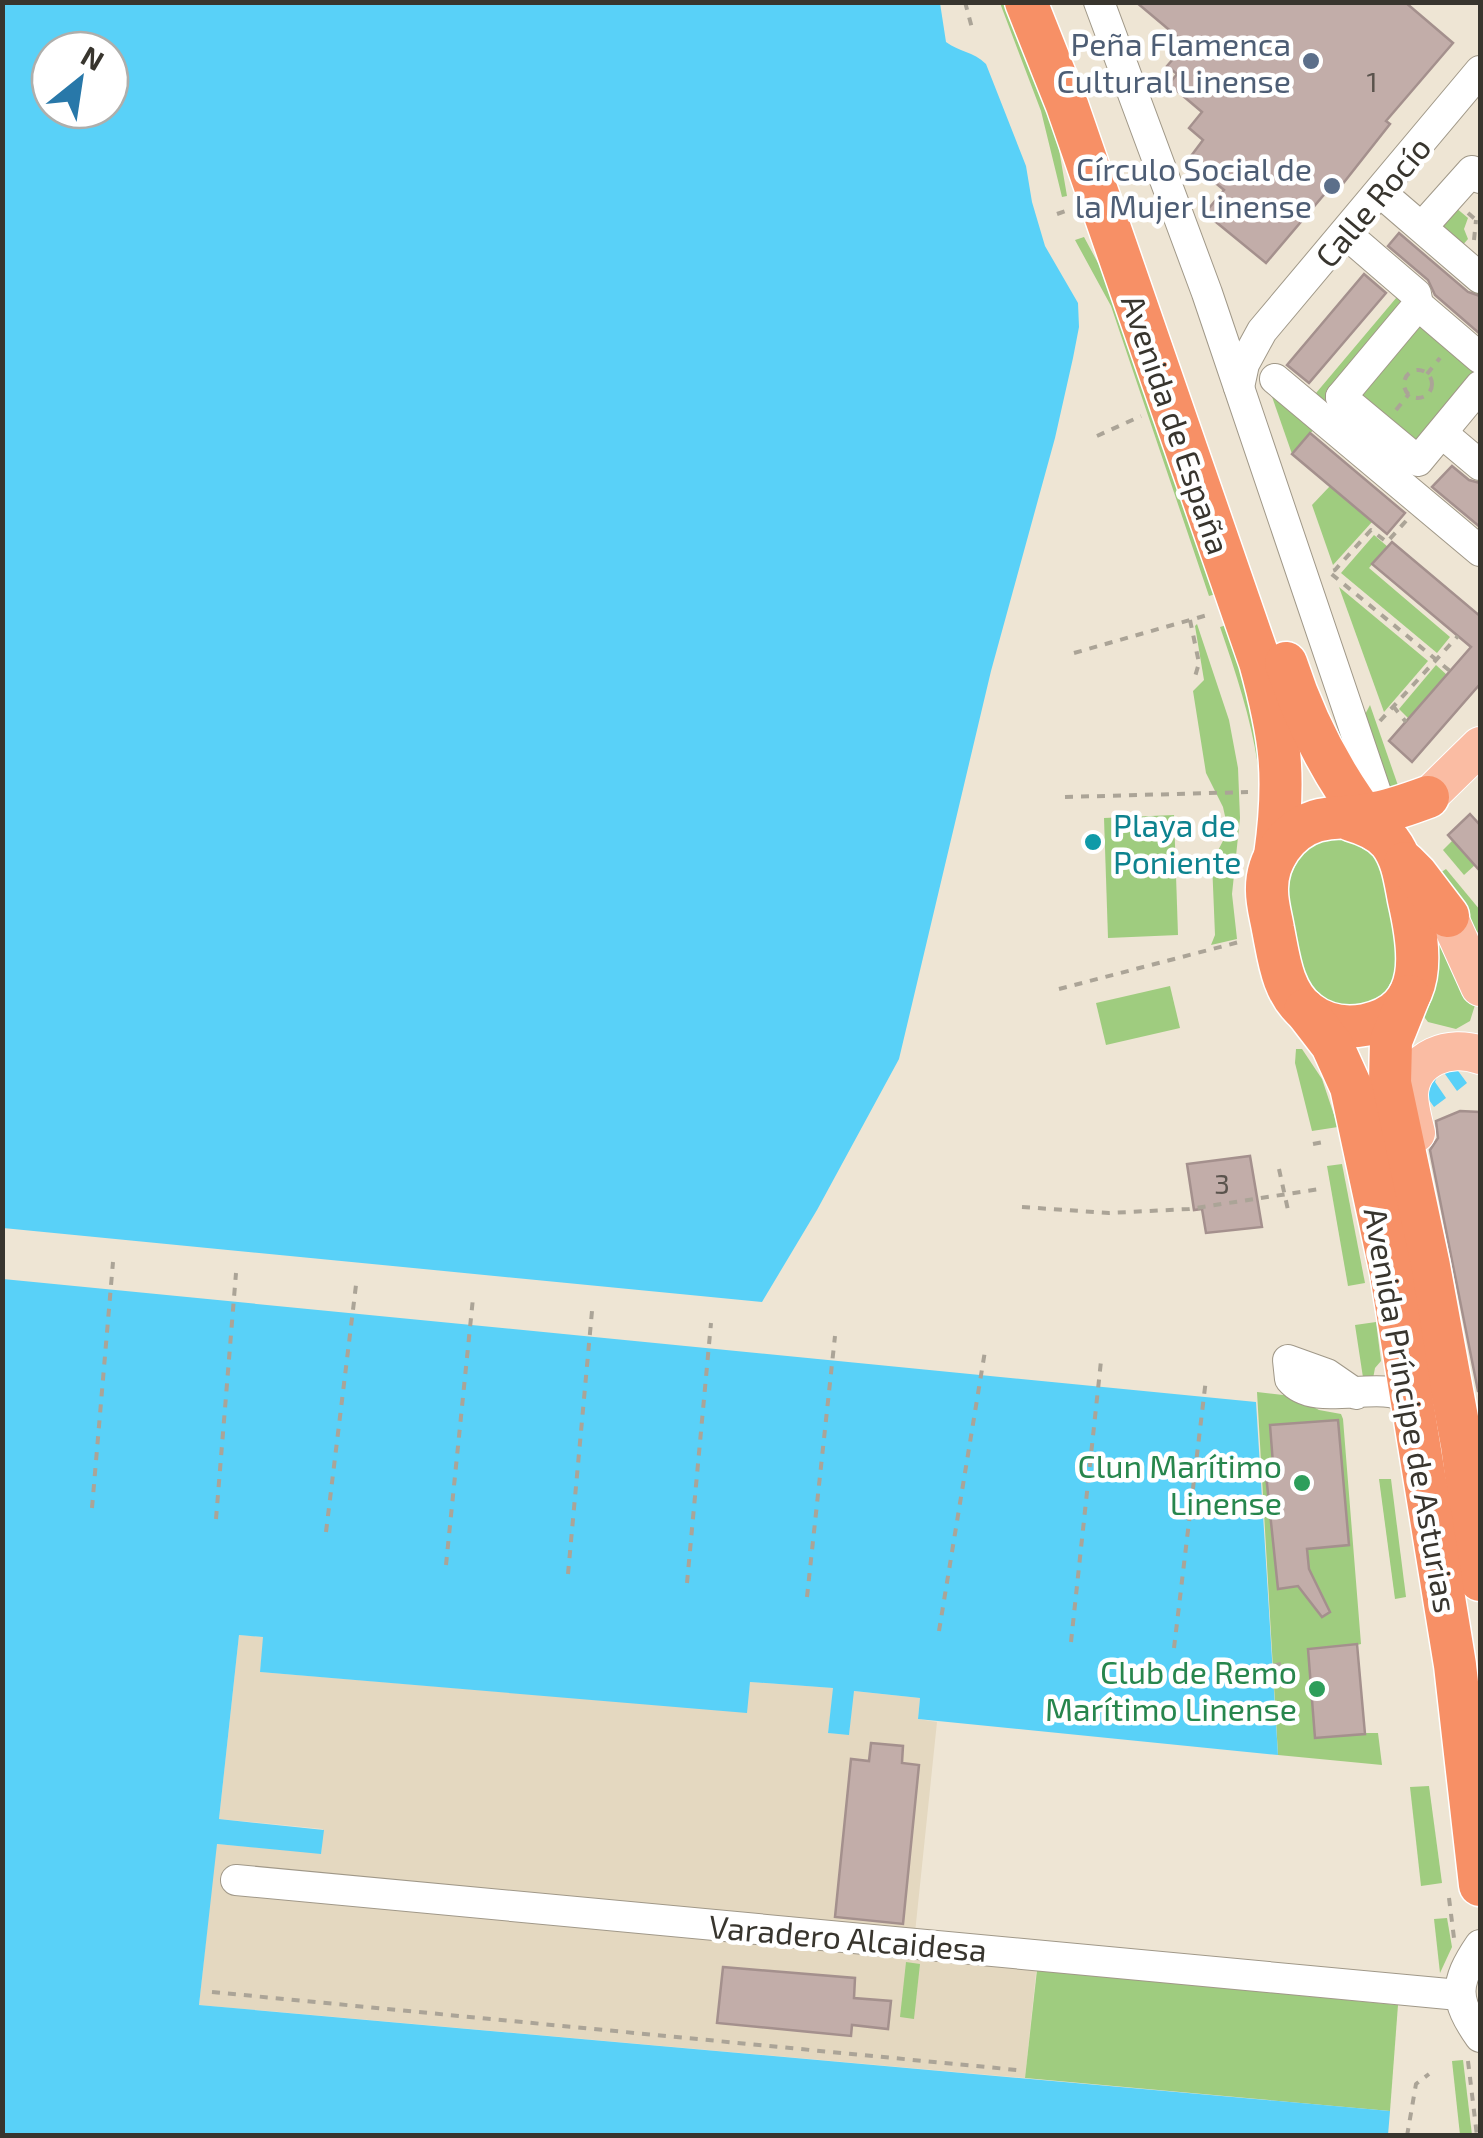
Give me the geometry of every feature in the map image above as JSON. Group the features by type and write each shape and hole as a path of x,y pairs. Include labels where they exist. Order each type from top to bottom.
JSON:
{"highway":[{"name":"Avenida de España","path":"1026,2 1067,105 1260,662 1274,713 1283,783 1275,856"},
{"name":"Avenida de España","path":"1052,2 1144,250 1301,709 1325,758 1379,834"},
{"path":"1379,834 1419,943 1420,962 1391,1015 1336,1026 1305,1010 1290,992 1281,970 1267,892 1275,856 1300,828 1379,834 1428,797"},
{"path":"1379,834 1448,916"},
{"name":"Avenida Príncipe de Asturias","path":"1305,1010 1323,1030 1352,1087 1417,1390 1471,1441 1480,1580"},
{"name":"Avenida Príncipe de Asturias","path":"1391,1015 1390,1083 1417,1390 1455,1665 1463,1883"}],"main road":[{"path":"1428,797 1479,752"},
{"path":"1448,916 1480,987"},
{"path":"1391,1015 1456,1039 1480,1054"},
{"path":"1417,1390 1460,1366 1460,1349 1409,1093 1417,1072 1436,1054 1454,1050 1480,1054"}],"street":[{"path":"1099,2 1155,146 1239,387 1379,834"},
{"name":"Calle Rocío","path":"1239,387 1244,364 1262,330 1480,71"},
{"path":"1422,228 1472,170 1480,178"},
{"path":"1380,192 1480,278"},
{"path":"1346,233 1416,294 1418,305 1480,358"},
{"path":"1330,407 1418,305"},
{"path":"1216,319 1242,334 1254,336 1262,330"},
{"path":"1275,379 1330,407 1417,481 1480,551"},
{"path":"1417,481 1480,386"},
{"path":"1417,481 1480,402"},
{"path":"1449,439 1480,466"},
{"path":"1448,916 1480,952"},
{"path":"1356,1394 1326,1374 1288,1360 1290,1379 1302,1390 1356,1394 1417,1390"},
{"name":"Varadero Alcaidesa","path":"236,1880 1460,1994"},
{"path":"1468,1947 1460,1994 1474,2042"}],"path":[{"path":"965,2 972,28"},
{"path":"1421,370 1429,376 1431,386 1424,396 1413,397 1406,392 1404,380 1410,373 1421,370"},
{"path":"1097,436 1142,416"},
{"path":"1417,481 1386,542 1372,530 1329,572 1450,672"},
{"path":"1074,653 1211,614"},
{"path":"1190,620 1199,663 1194,680"},
{"path":"1380,721 1458,636"},
{"path":"1393,706 1406,722"},
{"path":"1065,797 1253,792"},
{"path":"1060,989 1249,939"},
{"path":"1279,1169 1288,1210"},
{"path":"1022,1208 1108,1213 1189,1209 1320,1189"},
{"path":"92,1508 113,1262"},
{"path":"216,1519 236,1273"},
{"path":"326,1532 356,1285"},
{"path":"446,1564 473,1298"},
{"path":"568,1574 592,1310"},
{"path":"687,1583 711,1323"},
{"path":"807,1597 835,1336"},
{"path":"940,1631 984,1351"},
{"path":"1071,1642 1101,1361"},
{"path":"1174,1648 1206,1379"},
{"path":"1226,1675 1286,1662"},
{"path":"1463,1883 1468,1947"},
{"path":"212,1992 1017,2070"},
{"path":"1474,2042 1478,2136"},
{"path":"1407,2136 1416,2084 1429,2074"}],"shaded area":[{"path":"239,1635 264,1637 260,1672 746,1712 750,1682 834,1688 828,1733 849,1734 853,1691 920,1698 918,1719 937,1722 915,1933 1039,1945 1025,2078 199,2005 216,1844 321,1853 323,1829 219,1819"}],"green space":[{"path":"1000,3 1010,3 1056,132 1067,196 1062,197 1041,111"},
{"path":"1449,202 1468,218 1464,229 1468,239 1461,247 1431,221"},
{"path":"1084,237 1112,289 1219,593 1209,596 1111,306 1075,240"},
{"path":"1402,291 1480,349 1480,402 1422,472 1330,396 1321,408 1311,399"},
{"path":"1270,391 1316,427 1292,454"},
{"path":"1330,486 1372,522 1333,565 1312,505"},
{"path":"1374,535 1388,547 1369,568 1450,637 1437,653 1341,573"},
{"path":"1339,587 1428,661 1384,712"},
{"path":"1197,624 1229,720 1238,768 1240,818 1232,894 1237,939 1211,945 1215,935 1212,862 1227,825 1223,807 1206,773 1193,691 1204,680"},
{"path":"1230,624 1257,711 1261,791 1251,728 1220,627"},
{"path":"1436,665 1447,675 1409,719 1399,709"},
{"path":"1370,705 1402,797 1392,793 1360,724"},
{"path":"1174,815 1178,935 1108,938 1104,818"},
{"path":"1343,836 1379,855 1390,883 1400,976 1379,1002 1346,1010 1315,997 1298,968 1285,873 1292,859 1318,839"},
{"path":"1453,840 1475,865 1464,875 1443,850"},
{"path":"1446,869 1480,910 1478,933 1434,877"},
{"path":"1435,917 1475,1005 1470,1021 1456,1029 1428,1022 1422,1014 1439,966"},
{"path":"1170,986 1180,1028 1106,1045 1096,1003"},
{"path":"1296,1049 1302,1049 1322,1079 1338,1127 1312,1131 1295,1063"},
{"path":"1342,1164 1365,1283 1348,1286 1327,1166"},
{"path":"1376,1322 1381,1361 1375,1368 1372,1384 1364,1384 1355,1325"},
{"path":"1257,1392 1292,1396 1319,1410 1341,1414 1343,1419 1365,1733 1378,1733 1382,1765 1278,1755"},
{"path":"1379,1479 1391,1479 1406,1597 1395,1599"},
{"path":"1429,1786 1442,1883 1421,1886 1410,1787"},
{"path":"1447,1918 1452,1947 1440,1973 1434,1919"},
{"path":"906,1962 920,1964 914,2019 900,2017"},
{"path":"1037,1970 1398,2005 1390,2111 1025,2078"},
{"path":"1463,2060 1472,2135 1460,2135 1452,2061"}],"water":[{"path":"2,3 940,3 946,42 986,64 1026,166 1045,246 1078,303 1079,327 1055,438 991,671 899,1059 762,1302 3,1228"},
{"path":"1453,1064 1467,1083 1457,1091 1445,1074 1438,1074 1435,1082 1446,1098 1434,1107 1420,1087 1435,1071"},
{"path":"3,1279 1256,1402 1278,1755 918,1719 920,1698 854,1691 849,1735 828,1733 833,1688 750,1682 747,1713 260,1672 263,1637 239,1635 219,1819 324,1830 321,1854 217,1844 199,2005 1390,2111 1388,2135 3,2135"}],"building":[{"path":"1136,2 1405,2 1453,43 1386,121 1390,124 1334,195 1328,190 1266,263 1205,213 1224,190 1188,160 1203,140 1189,128 1202,112 1169,84 1177,74 1167,66 1186,44"},
{"path":"1399,233 1468,292 1480,296 1480,334 1435,295 1428,280 1388,246"},
{"path":"1364,274 1386,293 1309,383 1287,365"},
{"path":"1310,433 1405,513 1387,534 1292,454"},
{"path":"1452,466 1469,480 1480,483 1480,527 1432,487"},
{"path":"1392,542 1480,616 1480,684 1412,762 1389,741 1471,647 1372,564"},
{"path":"1470,814 1480,825 1480,871 1448,835"},
{"path":"1460,1111 1480,1112 1480,1391 1430,1150 1438,1138 1436,1121"},
{"path":"1250,1156 1262,1227 1206,1233 1202,1209 1194,1210 1187,1164"},
{"path":"1338,1420 1349,1545 1307,1549 1309,1569 1330,1612 1322,1617 1298,1586 1278,1589 1265,1465 1273,1464 1270,1425"},
{"path":"1357,1644 1365,1734 1315,1738 1308,1649"},
{"path":"871,1743 903,1746 902,1763 919,1765 903,1924 835,1917 851,1759 869,1761"},
{"path":"723,1967 855,1978 854,1998 891,2001 888,2029 852,2025 851,2036 717,2023"}],"place":[{"name":"Peña Flamenca Cultural Linense","path":"1311,61"},
{"name":"Círculo Social de la Mujer Linense","path":"1332,186"},
{"name":"Playa de Poniente","path":"1093,842"},
{"name":"Clun Marítimo Linense","path":"1302,1483"},
{"name":"Club de Remo Marítimo Linense","path":"1317,1689"}]}
